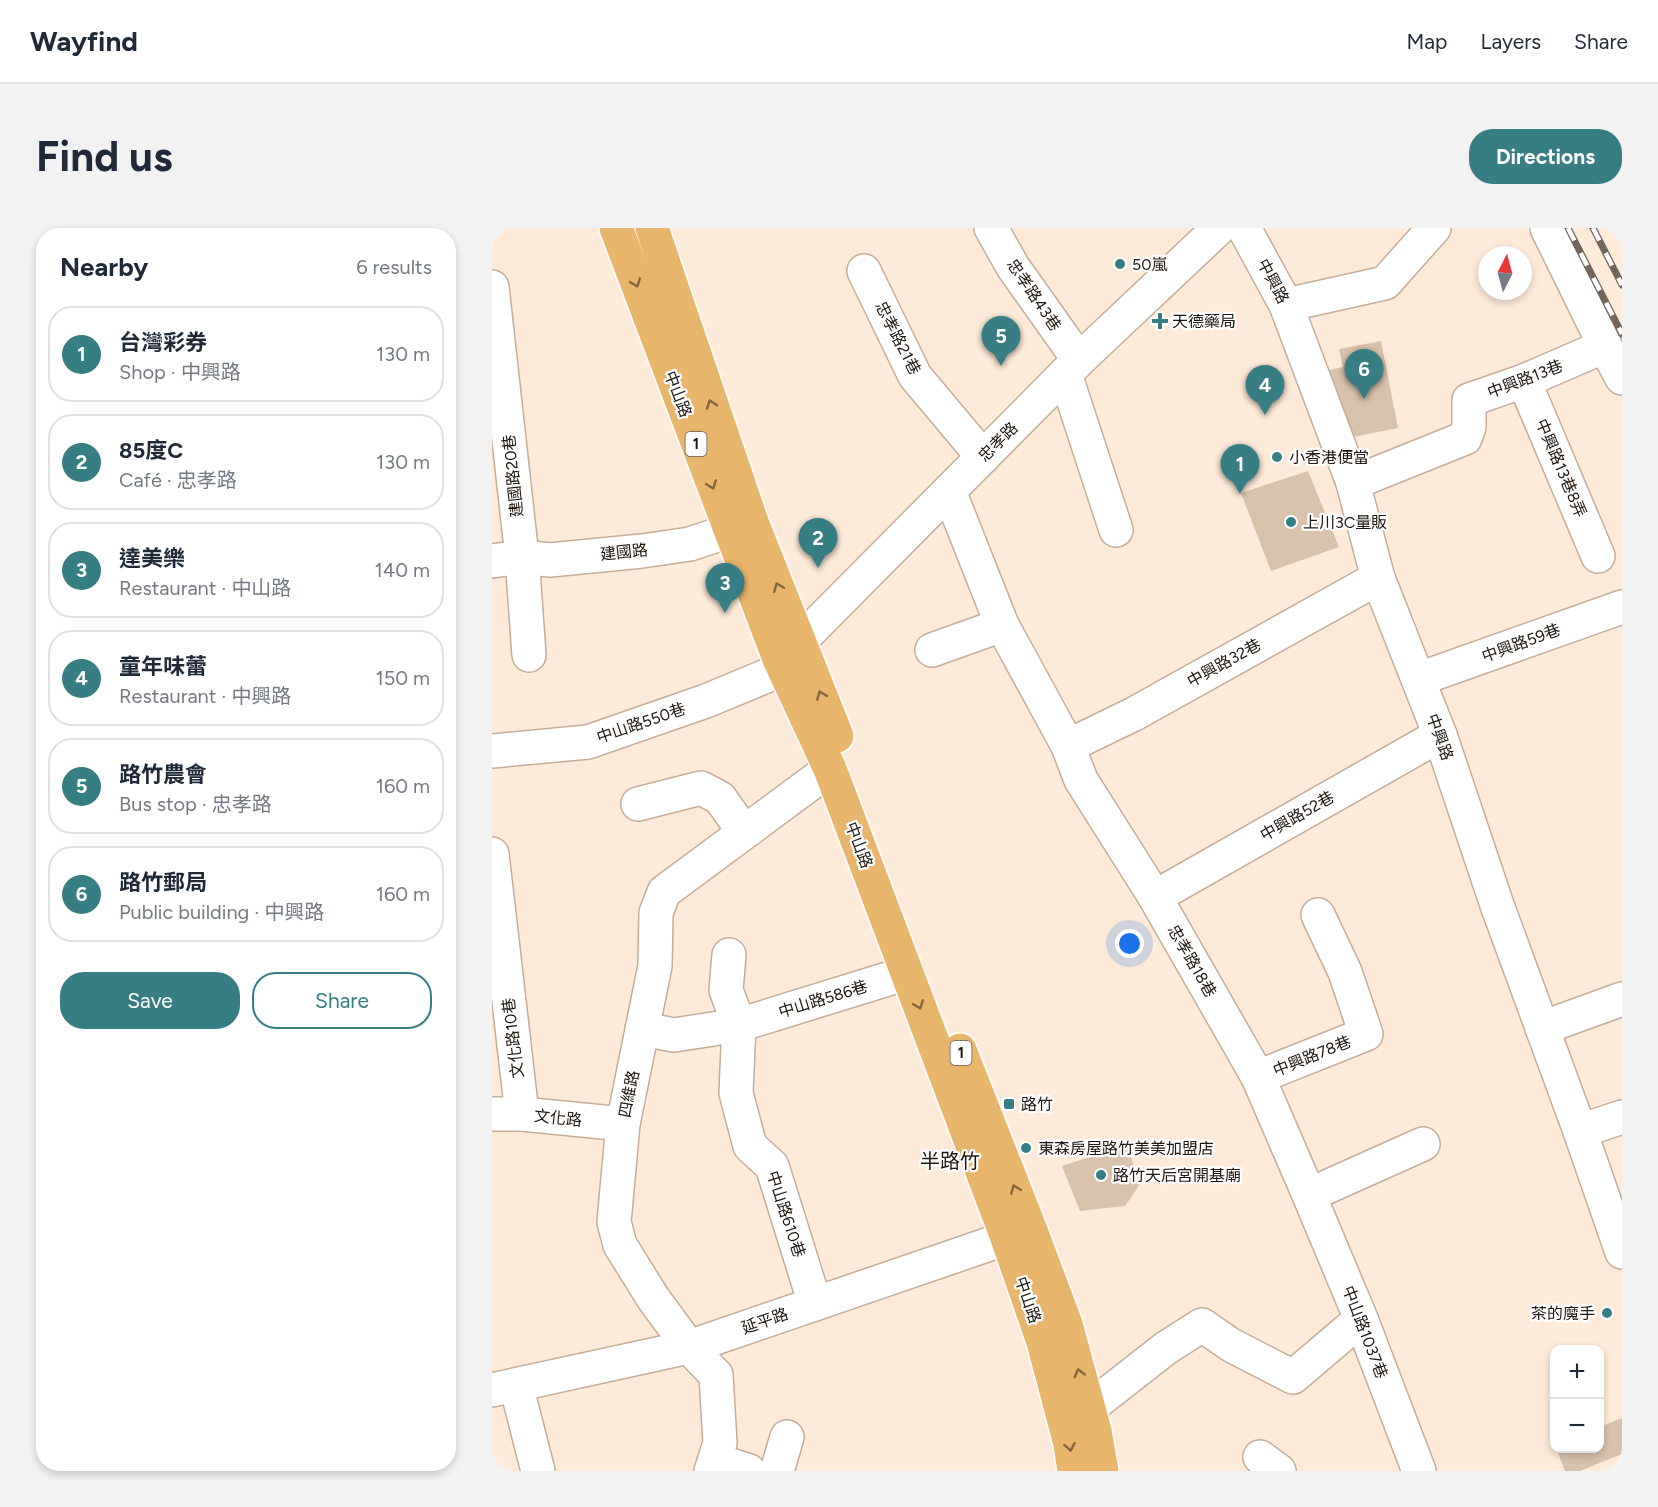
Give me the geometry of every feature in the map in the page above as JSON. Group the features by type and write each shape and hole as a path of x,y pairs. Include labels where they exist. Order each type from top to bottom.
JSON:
{"main road":[{"name":"中山路","path":"616,228 740,527 907,973 1019,1233 1066,1324 1095,1431 1102,1471"},
{"name":"中山路","path":"652,228 740,527"},
{"name":"中山路","path":"787,656 1019,1233 1043,1342 1070,1444 1074,1471"}],"street":[{"name":"忠孝路43巷","path":"991,228 1072,367 1116,530"},
{"name":"忠孝路","path":"787,656 1072,367 1219,228"},
{"name":"中興路","path":"1244,228 1286,305 1353,483 1378,578 1440,735 1497,905 1622,1252"},
{"path":"1286,305 1385,283 1434,228"},
{"path":"1547,228 1622,378"},
{"name":"忠孝路21巷","path":"864,271 915,376 983,457"},
{"name":"建國路20巷","path":"492,288 507,559 530,655"},
{"name":"中興路13巷","path":"1353,483 1465,438 1469,427 1469,400 1524,381 1605,346"},
{"name":"中興路13巷8弄","path":"1524,381 1598,556"},
{"name":"忠孝路18巷","path":"950,491 1002,625 1068,746 1081,780 1155,897 1258,1077 1309,1195"},
{"name":"建國路","path":"507,559 550,560 642,551 690,544 740,527"},
{"name":"中興路32巷","path":"1068,746 1134,714 1378,578"},
{"name":"中興路59巷","path":"1419,679 1622,607"},
{"path":"932,650 1002,625"},
{"name":"中山路550巷","path":"492,751 588,742 706,700 787,656"},
{"name":"中興路52巷","path":"1155,897 1440,735"},
{"name":"四維路","path":"713,1465 720,1443 716,1375 689,1347 653,1298 620,1245 614,1222 623,1124 655,966 656,913 664,892 830,769"},
{"path":"638,804 701,788 720,798 744,832"},
{"name":"文化路10巷","path":"492,854 507,1114"},
{"name":"中興路78巷","path":"1258,1077 1366,1034 1345,972 1318,915"},
{"path":"729,955 726,990 739,1025"},
{"name":"中山路586巷","path":"642,1029 674,1035 739,1025 907,973"},
{"path":"1542,1028 1622,999"},
{"name":"中山路610巷","path":"739,1025 736,1093 750,1146 772,1166 815,1304"},
{"name":"文化路","path":"507,1114 623,1124"},
{"path":"1580,1131 1622,1117"},
{"path":"1309,1195 1423,1144"},
{"name":"中山路1037巷","path":"1309,1195 1361,1319 1419,1471"},
{"name":"延平路","path":"504,1388 689,1347 1019,1233"},
{"path":"1088,1409 1166,1348 1202,1325 1231,1345 1293,1377 1361,1319"},
{"path":"504,1388 538,1471"},
{"path":"777,1471 787,1437"},
{"path":"713,1465 749,1471"}],"building":[{"path":"1381,341 1398,428 1343,439 1330,370 1343,367 1339,349"},
{"name":"上川3C量販","path":"1308,471 1339,547 1271,571 1241,493"},
{"name":"路竹天后宮開基廟","path":"1127,1145 1140,1184 1125,1206 1080,1211 1062,1166"},
{"path":"1622,1418 1622,1454 1580,1471 1565,1471 1558,1453 1604,1453 1604,1425"}],"railway":[{"path":"1568,228 1622,334"},
{"path":"1593,228 1622,285"}],"place":[{"name":"50嵐","path":"1120,264"},
{"name":"天德藥局","path":"1160,321"},
{"name":"路竹農會","path":"1001,366"},
{"name":"路竹郵局","path":"1364,399"},
{"name":"童年味蕾","path":"1265,415"},
{"name":"小香港便當","path":"1277,457"},
{"name":"台灣彩券","path":"1240,494"},
{"name":"上川3C量販","path":"1291,522"},
{"name":"85度C","path":"818,568"},
{"name":"達美樂","path":"725,613"},
{"name":"路竹","path":"1009,1104"},
{"name":"東森房屋路竹美美加盟店","path":"1026,1148"},
{"name":"路竹天后宮開基廟","path":"1101,1175"},
{"name":"茶的魔手","path":"1607,1313"}],"district":[{"name":"半路竹","path":"950,1161"}]}
